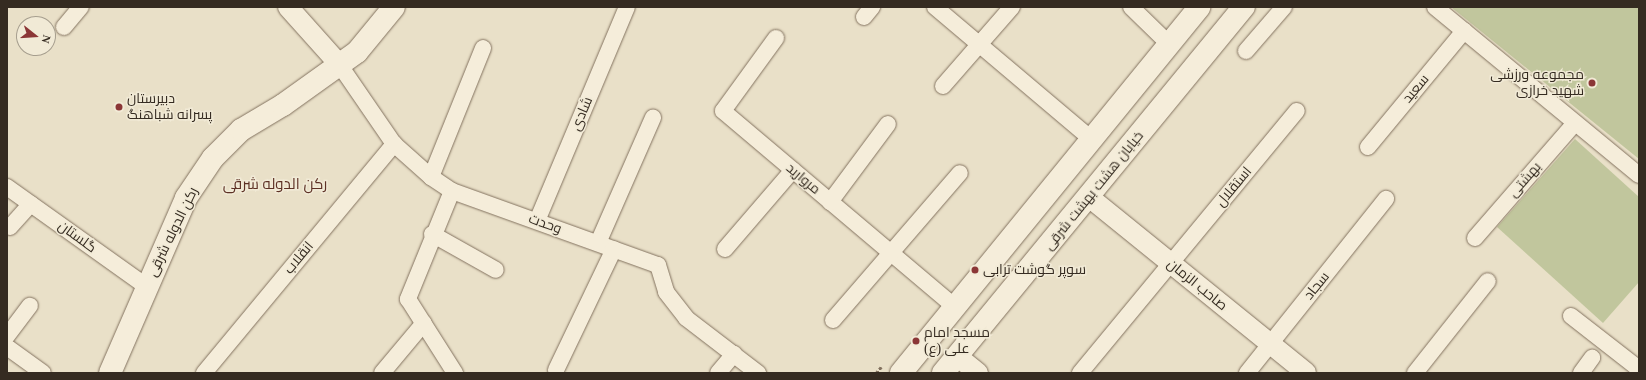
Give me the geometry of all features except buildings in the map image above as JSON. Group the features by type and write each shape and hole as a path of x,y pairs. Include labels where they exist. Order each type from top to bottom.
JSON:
{"main road":[{"name":"رکن الدوله شرقی","path":"110,373 186,198 213,158 241,130 283,105 357,52 394,7"},
{"path":"901,373 954,306 1199,7"},
{"name":"خیابان هشت بهشت شرقی","path":"943,373 1048,248 1244,7"},
{"path":"1022,223 1048,248"}],"street":[{"path":"64,27 81,7"},
{"path":"288,7 339,64"},
{"name":"شادی","path":"537,221 627,7"},
{"path":"935,7 1091,139"},
{"path":"943,86 978,44 1012,7"},
{"path":"1131,7 1169,44"},
{"path":"1246,51 1284,7"},
{"path":"1435,7 1639,175"},
{"name":"سعید","path":"1368,147 1464,31"},
{"name":"مروارید","path":"776,38 722,111 954,306"},
{"path":"430,178 483,48"},
{"name":"وحدت","path":"339,64 394,144 430,178 452,191 658,265 666,292 686,318 758,373"},
{"name":"استقلال","path":"1080,373 1297,111"},
{"path":"598,244 653,118"},
{"name":"بهشتی","path":"1475,238 1575,123"},
{"path":"830,202 888,124"},
{"name":"انقلاب","path":"204,373 394,144"},
{"path":"725,249 792,170"},
{"path":"832,320 892,253 960,173"},
{"name":"گلستان","path":"7,187 147,287"},
{"path":"452,191 432,234 408,299 456,373"},
{"name":"صاحب الزمان","path":"1089,197 1306,373"},
{"name":"سجاد","path":"1247,373 1386,199"},
{"path":"10,227 31,204"},
{"path":"432,234 496,270"},
{"path":"556,370 614,249"},
{"path":"1415,373 1488,281"},
{"path":"7,336 30,306"},
{"path":"1572,316 1639,369"},
{"path":"382,373 424,323"},
{"path":"7,347 43,373"},
{"path":"718,373 734,354"},
{"path":"956,356 978,373"},
{"path":"1581,373 1592,358"}],"green space":[{"name":"مجموعه ورزشی شهید خرازی","path":"1451,7 1639,7 1639,159"},
{"path":"1575,139 1639,197 1639,282 1603,323 1497,227"}],"place":[{"name":"مجموعه ورزشی شهید خرازی","path":"1592,83"},
{"name":"دبیرستان پسرانه شباهنگ","path":"119,107"},
{"name":"سوپر گوشت ترابی","path":"975,270"},
{"name":"مسجد امام علی (ع)","path":"916,341"}],"district":[{"name":"رکن الدوله شرقی","path":"275,185"}]}
